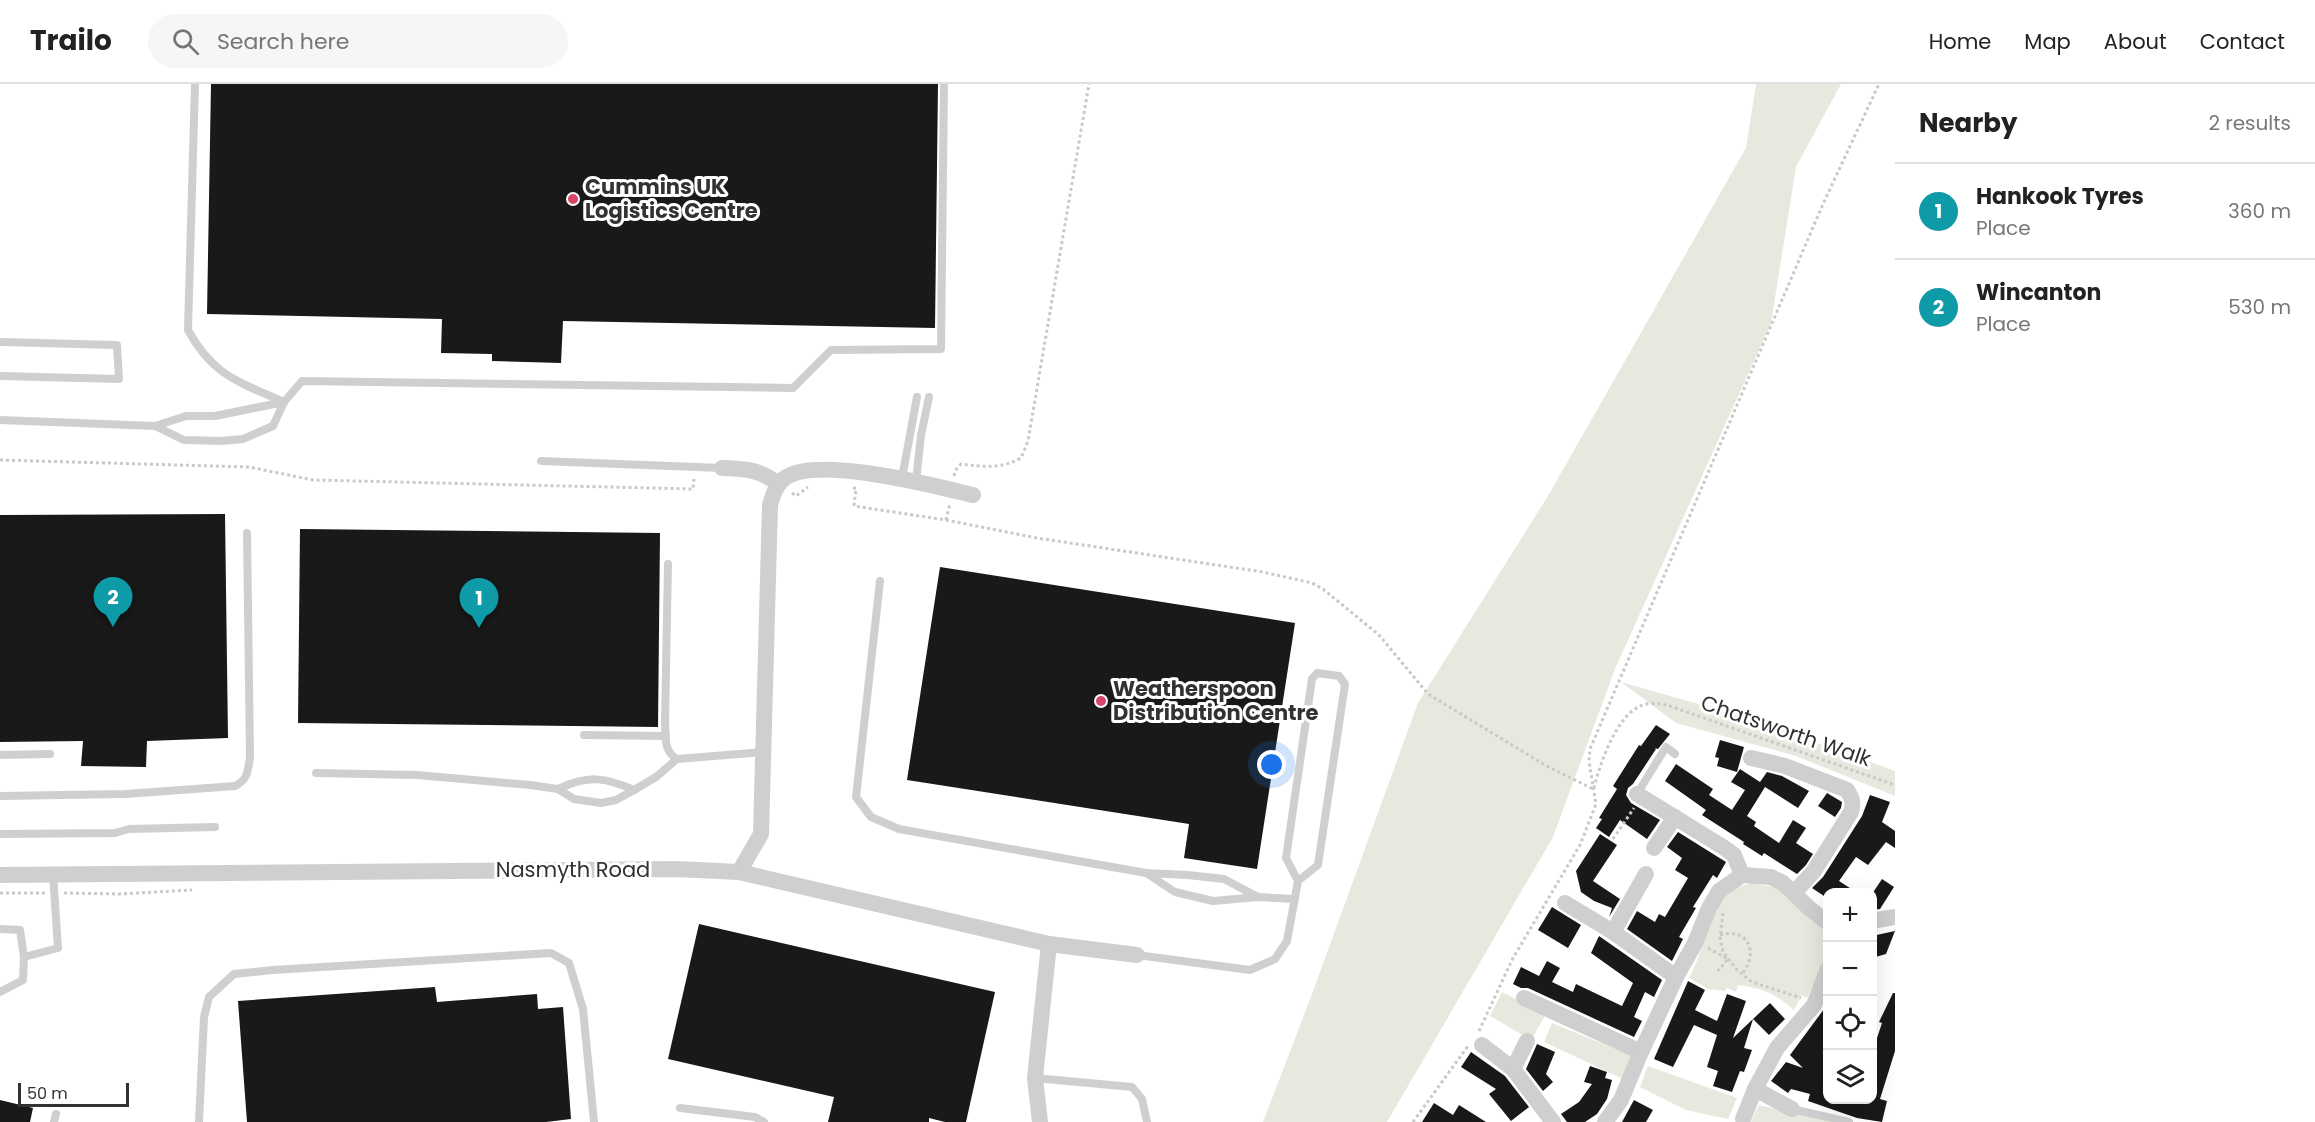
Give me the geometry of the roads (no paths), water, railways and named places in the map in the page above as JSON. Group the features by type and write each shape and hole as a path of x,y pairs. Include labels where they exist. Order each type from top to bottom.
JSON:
{"street":[{"path":"722,468 751,469 765,474 779,484"},
{"path":"739,872 761,834 770,506 779,484 785,478 798,472 819,469 909,480 973,495"},
{"path":"1751,758 1785,766 1847,790 1854,805 1814,871 1794,893"},
{"path":"1639,795 1734,855 1742,875"},
{"path":"1654,848 1675,817"},
{"name":"Nasmyth Road","path":"0,875 664,869 739,872 1049,944 1137,955"},
{"path":"1613,932 1646,874"},
{"path":"1605,1122 1621,1100 1676,977 1695,943 1713,899 1730,882 1742,875 1771,877 1783,883 1809,909 1823,919"},
{"path":"1565,903 1613,932 1676,977"},
{"path":"1877,920 1895,917"},
{"path":"1040,1122 1035,1078 1049,944"},
{"path":"1743,1119 1755,1089 1777,1048 1814,1005 1823,979"},
{"path":"1524,998 1641,1052"},
{"path":"1514,1069 1527,1041"},
{"path":"1475,1042 1514,1069 1553,1122"},
{"path":"1755,1089 1792,1109"}],"lane":[{"path":"195,84 188,330 199,351 216,368 234,380 284,402"},
{"path":"155,426 184,440 243,440 273,426 284,402 302,381 793,388 831,350 941,349 944,84"},
{"path":"0,342 117,345 119,379 0,376"},
{"path":"909,480 917,397"},
{"path":"909,480 929,397"},
{"path":"0,420 155,426 186,416 214,416 284,402"},
{"path":"541,461 722,468"},
{"path":"0,796 126,794 235,786 243,783 248,773 250,757 247,533"},
{"path":"668,564 666,736 668,750 677,759"},
{"path":"880,581 856,797 872,817 899,829 1146,873 1224,879 1258,897"},
{"path":"1137,955 1250,970 1275,959 1287,941 1298,881 1286,858 1312,679 1317,673 1339,676 1345,684 1318,865 1298,881"},
{"path":"584,735 666,736"},
{"path":"1639,795 1666,747 1676,754"},
{"path":"316,773 417,775 558,789 574,799 601,802 616,800 634,790 656,777 677,759 765,752"},
{"path":"0,754 50,754"},
{"path":"558,789 578,780 597,780 613,781 634,790"},
{"path":"0,834 115,833 129,830 215,827"},
{"path":"1146,873 1175,892 1213,901 1258,897 1295,899"},
{"path":"24,957 58,948 53,874"},
{"path":"0,929 20,930 24,957 23,980 0,992"},
{"path":"199,1122 204,1017 209,997 234,974 551,953 569,963 583,1009 594,1122"},
{"path":"1035,1078 1132,1087 1142,1099 1146,1122"},
{"path":"680,1108 755,1118 764,1122"},
{"path":"1792,1109 1849,1122"}],"place":[{"name":"Cummins UK Logistics Centre","path":"573,199"},
{"name":"Wincanton","path":"113,627"},
{"name":"Hankook Tyres","path":"479,628"},
{"name":"Weatherspoon Distribution Centre","path":"1101,701"}]}
